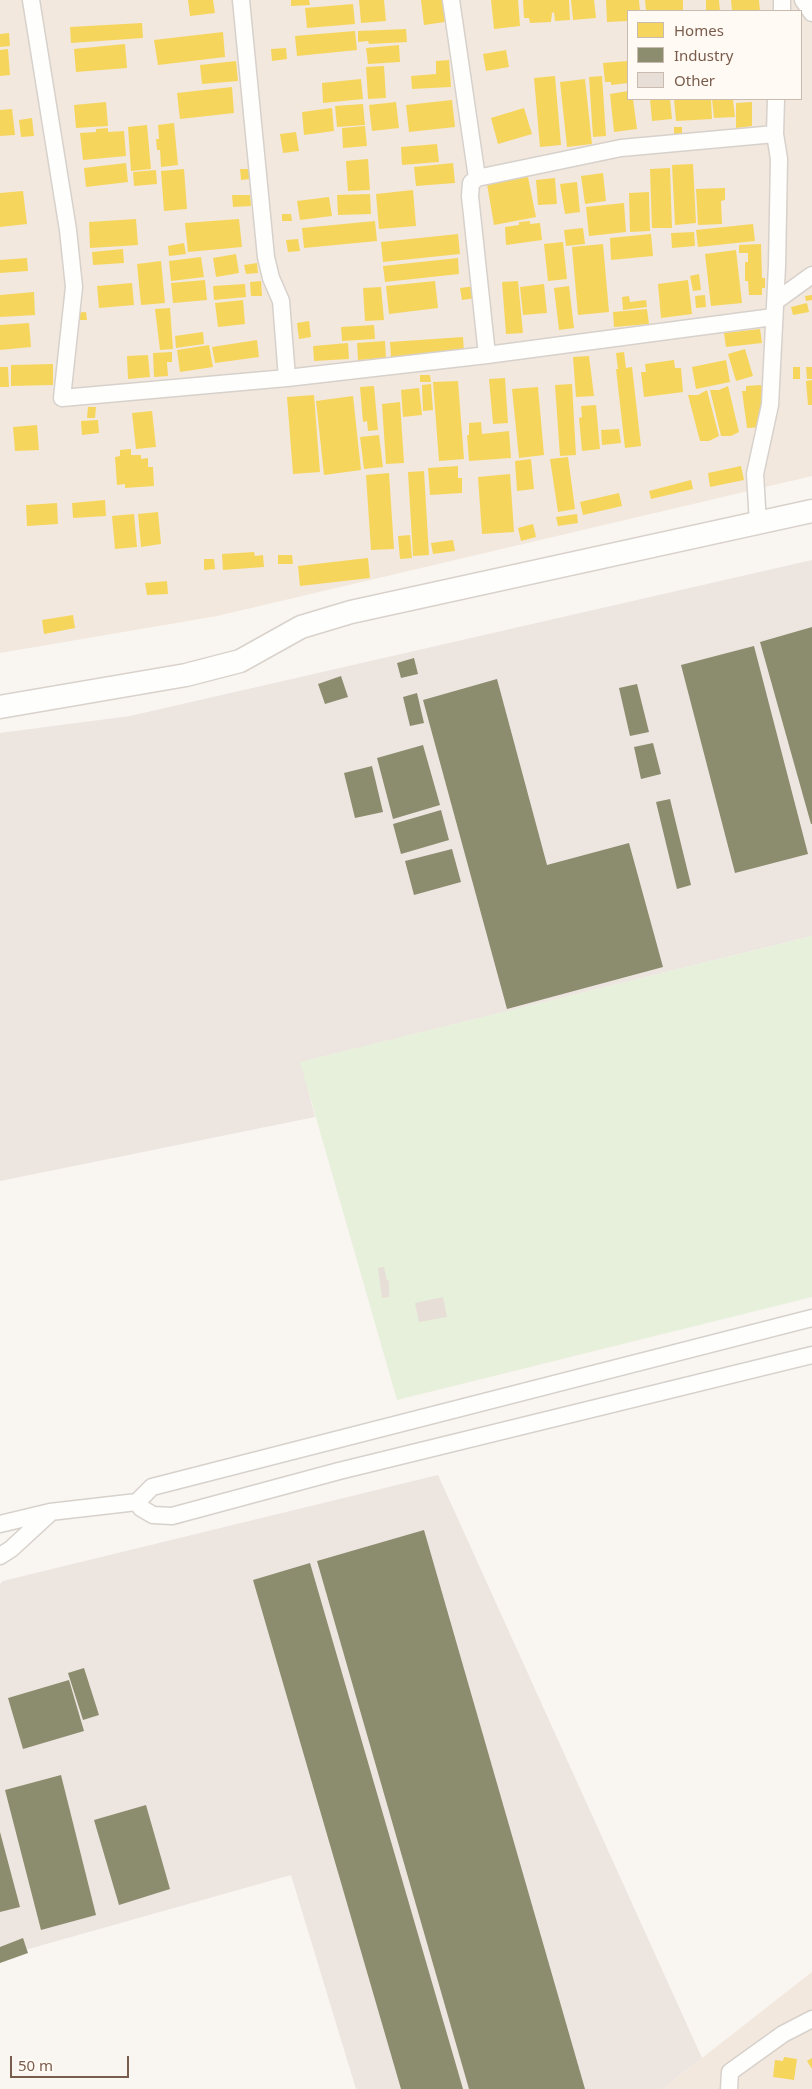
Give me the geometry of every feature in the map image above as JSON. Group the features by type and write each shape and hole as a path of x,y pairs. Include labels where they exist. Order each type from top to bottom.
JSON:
{"street":[{"path":"31,0 68,230 74,287 62,398 287,378 487,355 775,309 807,278 777,266"},
{"path":"241,0 266,257 271,278 281,301 287,378"},
{"path":"451,0 476,178"},
{"path":"803,0 812,13"},
{"path":"758,523 755,474 770,405 777,266 779,159 775,134 776,100"},
{"path":"487,355 470,196 471,183 476,178 621,148 775,134"},
{"path":"0,707 186,675 240,661 301,627 327,618 528,572 812,511"},
{"path":"0,1524 50,1512 137,1502 152,1487 812,1318"},
{"path":"137,1502 142,1508 153,1515 172,1516 340,1471 812,1355"},
{"path":"0,1556 50,1512"},
{"path":"729,2089 730,2072 783,2034 812,2018"}],"shaded area":[{"path":"0,0 812,0 812,476 217,616 0,653"},
{"path":"812,560 812,936 301,1062 315,1117 0,1181 0,733 130,716"},
{"path":"438,1475 702,2058 662,2089 356,2089 291,1875 0,1957 0,1584 3,1581"},
{"path":"812,1972 812,2089 662,2089 702,2058"}],"green space":[{"path":"812,936 812,1297 397,1400 300,1062"}],"building: Homes":[{"path":"188,0 213,0 215,13 190,16"},
{"path":"291,0 309,0 310,5 291,6"},
{"path":"359,0 384,0 386,21 361,23"},
{"path":"421,0 442,0 445,22 424,25"},
{"path":"491,0 518,0 520,26 494,29"},
{"path":"523,0 569,0 570,20 555,21 554,12 552,13 551,22 530,23 529,18 524,18"},
{"path":"571,0 594,0 596,18 573,20"},
{"path":"606,0 639,0 640,10 627,10 627,21 607,22"},
{"path":"645,0 683,0 683,10 646,10"},
{"path":"706,0 719,0 720,10 706,10"},
{"path":"731,0 759,0 760,10 732,10"},
{"path":"353,4 355,24 307,28 305,8"},
{"path":"142,23 143,38 71,43 70,27"},
{"path":"406,29 407,42 369,44 368,41 358,42 358,31"},
{"path":"355,31 357,50 297,56 295,36"},
{"path":"223,32 225,57 158,65 154,40"},
{"path":"9,33 10,46 0,47 0,34"},
{"path":"125,44 127,68 76,72 74,49"},
{"path":"399,45 400,62 368,64 366,48"},
{"path":"286,48 287,59 272,61 271,49"},
{"path":"8,49 10,75 0,76 0,50"},
{"path":"506,50 509,67 486,71 483,54"},
{"path":"449,60 451,87 412,89 411,76 436,74 436,61"},
{"path":"236,61 238,81 202,84 200,65"},
{"path":"627,61 627,83 611,85 611,82 605,82 603,63"},
{"path":"384,66 386,98 368,99 366,67"},
{"path":"555,76 561,145 540,147 534,78"},
{"path":"602,76 606,136 593,137 589,77"},
{"path":"361,79 363,99 323,103 322,83"},
{"path":"585,79 592,144 567,147 560,82"},
{"path":"232,87 234,113 180,119 177,93"},
{"path":"627,91 627,100 633,100 637,129 614,132 610,94"},
{"path":"452,100 455,127 409,132 406,105"},
{"path":"650,100 670,100 672,119 652,121"},
{"path":"674,100 711,100 712,119 676,121"},
{"path":"712,100 733,100 735,117 714,118"},
{"path":"106,102 108,126 76,128 74,105"},
{"path":"396,102 399,128 372,131 369,105"},
{"path":"752,102 752,126 736,128 736,103"},
{"path":"363,104 365,125 337,127 335,106"},
{"path":"332,108 334,131 304,135 302,112"},
{"path":"524,108 532,134 498,144 491,118"},
{"path":"12,109 15,135 0,136 0,110"},
{"path":"32,118 34,136 21,137 19,120"},
{"path":"174,123 178,165 161,167 160,150 157,150 156,139 159,139 158,125"},
{"path":"147,125 151,169 131,171 128,127"},
{"path":"365,126 367,146 343,148 342,128"},
{"path":"674,127 682,127 682,136 674,136"},
{"path":"108,128 108,132 124,131 126,156 83,160 80,133 96,132 96,129"},
{"path":"296,132 299,151 283,153 280,134"},
{"path":"437,144 439,162 402,165 401,147"},
{"path":"368,159 370,190 348,191 346,161"},
{"path":"126,163 128,182 86,187 84,168"},
{"path":"453,163 455,183 416,186 414,167"},
{"path":"693,164 696,223 675,225 672,165"},
{"path":"670,168 672,228 652,228 650,169"},
{"path":"184,169 187,209 164,211 161,171"},
{"path":"240,169 250,169 250,179 241,180"},
{"path":"156,170 157,184 134,186 133,172"},
{"path":"603,173 606,201 585,204 581,176"},
{"path":"528,177 536,217 494,225 487,184"},
{"path":"555,178 557,204 538,205 536,180"},
{"path":"577,182 580,212 565,214 560,184"},
{"path":"725,188 725,200 721,201 722,224 698,225 696,189"},
{"path":"413,190 416,226 379,229 376,194"},
{"path":"23,191 27,224 0,227 0,193"},
{"path":"649,192 650,231 630,232 629,193"},
{"path":"370,194 371,214 338,215 337,195"},
{"path":"232,195 250,195 251,206 233,207"},
{"path":"329,197 332,216 300,220 297,201"},
{"path":"624,203 626,232 589,236 586,207"},
{"path":"282,214 291,214 292,221 282,221"},
{"path":"136,219 138,245 90,248 89,222"},
{"path":"239,219 242,247 188,252 185,223"},
{"path":"375,221 377,241 304,248 302,228"},
{"path":"530,221 530,224 540,223 542,240 506,245 505,227 519,225 519,222"},
{"path":"753,224 755,241 698,247 696,230"},
{"path":"583,228 585,244 566,246 564,230"},
{"path":"694,232 695,246 672,248 671,233"},
{"path":"458,234 460,254 383,262 381,242"},
{"path":"651,234 653,256 611,260 610,238"},
{"path":"298,239 300,251 288,252 286,240"},
{"path":"563,242 567,279 548,281 544,244"},
{"path":"184,243 186,254 169,256 168,246"},
{"path":"603,244 609,312 578,315 572,247"},
{"path":"761,244 762,278 765,278 765,288 762,288 762,295 749,295 748,281 745,281 745,262 748,262 748,253 739,253 739,245"},
{"path":"123,249 124,263 93,265 92,252"},
{"path":"736,250 742,303 711,306 705,254"},
{"path":"236,254 239,273 216,277 213,258"},
{"path":"201,257 204,277 171,281 169,261"},
{"path":"27,258 28,271 0,273 0,260"},
{"path":"458,258 459,274 385,282 383,266"},
{"path":"161,261 165,303 141,305 137,264"},
{"path":"257,263 258,273 246,274 244,265"},
{"path":"699,274 701,290 693,291 690,276"},
{"path":"205,280 207,300 173,303 171,283"},
{"path":"688,280 692,314 661,318 658,284"},
{"path":"261,281 262,296 251,296 250,282"},
{"path":"435,281 438,308 389,314 386,286"},
{"path":"518,281 523,333 506,334 502,282"},
{"path":"132,283 134,305 99,308 97,286"},
{"path":"245,284 246,297 214,300 213,286"},
{"path":"544,284 547,313 523,315 520,287"},
{"path":"475,286 476,298 462,300 460,288"},
{"path":"569,286 574,328 559,330 554,288"},
{"path":"381,287 384,320 365,321 363,288"},
{"path":"34,292 35,315 0,317 0,295"},
{"path":"705,295 706,307 696,308 695,296"},
{"path":"812,295 812,300 806,301 805,296"},
{"path":"629,296 630,302 646,300 647,307 623,310 622,297"},
{"path":"243,300 245,324 218,327 215,303"},
{"path":"807,303 809,312 793,315 791,307"},
{"path":"170,308 173,349 160,350 155,309"},
{"path":"647,309 649,324 614,327 613,312"},
{"path":"86,312 87,320 74,320 73,313"},
{"path":"309,321 311,337 299,339 297,323"},
{"path":"29,323 31,347 0,350 0,325"},
{"path":"374,325 375,339 342,341 341,327"},
{"path":"760,329 762,343 726,347 724,333"},
{"path":"203,332 204,344 176,348 175,336"},
{"path":"463,337 464,352 391,357 390,342"},
{"path":"257,340 259,357 215,363 212,347"},
{"path":"385,341 386,358 358,360 357,343"},
{"path":"348,343 349,359 314,361 313,346"},
{"path":"209,345 213,367 180,372 177,350"},
{"path":"745,349 753,376 736,381 728,354"},
{"path":"172,352 172,362 167,362 168,376 154,377 153,353"},
{"path":"624,352 626,368 632,367 641,446 625,448 616,369 618,369 616,353"},
{"path":"148,355 150,377 128,379 127,356"},
{"path":"589,356 594,396 576,397 573,357"},
{"path":"674,360 675,368 681,368 683,392 644,397 641,372 646,372 645,364"},
{"path":"726,360 730,382 696,389 692,367"},
{"path":"53,364 53,385 11,386 11,365"},
{"path":"0,367 8,367 9,387 0,387"},
{"path":"793,367 800,367 800,379 793,379"},
{"path":"806,367 812,367 812,379 807,379"},
{"path":"420,375 430,375 431,382 420,382"},
{"path":"505,378 508,423 493,424 489,379"},
{"path":"812,380 812,405 808,405 806,381"},
{"path":"458,381 464,459 439,461 433,382"},
{"path":"431,384 433,410 423,411 422,385"},
{"path":"572,384 576,455 560,456 555,385"},
{"path":"761,385 762,389 764,389 764,427 747,428 742,391 746,391 746,386"},
{"path":"374,386 378,430 368,431 367,421 363,422 360,387"},
{"path":"728,386 739,432 731,436 721,436 710,390 719,390"},
{"path":"538,387 544,455 519,458 512,389"},
{"path":"419,388 422,415 403,417 401,390"},
{"path":"707,390 719,436 709,441 700,441 688,395 698,395"},
{"path":"314,395 320,472 293,474 287,397"},
{"path":"353,396 361,470 324,475 316,401"},
{"path":"400,402 404,463 386,464 382,404"},
{"path":"596,405 600,449 582,451 579,418 582,417 581,406"},
{"path":"88,407 96,407 95,418 87,418"},
{"path":"152,411 156,447 136,449 132,413"},
{"path":"98,420 99,433 82,435 81,421"},
{"path":"481,422 482,434 509,431 511,458 469,461 467,435 469,435 469,423"},
{"path":"37,425 39,450 15,451 13,427"},
{"path":"619,429 621,443 602,445 601,430"},
{"path":"379,435 383,467 364,469 360,437"},
{"path":"131,449 131,455 141,455 141,459 148,458 148,467 153,467 154,486 125,488 125,484 117,485 115,457 120,456 120,450"},
{"path":"568,457 575,509 558,512 550,459"},
{"path":"531,459 534,489 517,491 515,461"},
{"path":"458,466 458,478 462,478 462,493 430,495 428,468"},
{"path":"741,466 744,480 710,487 708,473"},
{"path":"424,471 429,555 413,556 408,472"},
{"path":"389,473 394,549 371,550 366,475"},
{"path":"510,474 514,532 482,534 478,477"},
{"path":"691,480 693,489 651,499 649,491"},
{"path":"619,493 622,506 583,515 580,502"},
{"path":"105,500 106,516 73,518 72,503"},
{"path":"57,503 58,524 27,526 26,505"},
{"path":"158,512 161,544 141,547 138,514"},
{"path":"134,514 137,547 115,549 112,516"},
{"path":"577,514 578,523 558,526 556,517"},
{"path":"533,524 536,537 521,541 518,528"},
{"path":"410,535 412,558 400,559 398,536"},
{"path":"453,540 455,551 433,554 431,543"},
{"path":"254,552 255,556 263,555 264,567 223,570 222,554"},
{"path":"278,555 292,555 293,564 278,564"},
{"path":"368,558 370,578 300,586 298,566"},
{"path":"204,559 214,559 215,569 204,570"},
{"path":"167,581 168,594 147,595 145,583"},
{"path":"73,615 75,628 44,634 42,620"},
{"path":"784,2057 797,2059 794,2080 773,2077 775,2060 783,2061"},
{"path":"812,2058 812,2069 807,2061"}],"building: Industry":[{"path":"812,627 812,824 811,824 760,642"},
{"path":"754,646 808,854 735,873 681,665"},
{"path":"414,658 418,674 401,678 397,663"},
{"path":"341,676 348,697 325,704 318,684"},
{"path":"497,679 547,865 629,843 663,967 507,1009 423,700"},
{"path":"637,684 649,732 630,736 619,688"},
{"path":"417,693 424,723 410,726 403,697"},
{"path":"653,743 661,774 641,779 634,747"},
{"path":"423,745 440,805 393,819 377,758"},
{"path":"372,766 383,812 355,818 344,773"},
{"path":"670,799 691,885 677,889 656,802"},
{"path":"441,810 449,840 401,854 393,824"},
{"path":"452,849 461,882 414,895 405,861"},
{"path":"424,1530 585,2089 469,2089 317,1561"},
{"path":"310,1563 463,2089 401,2089 253,1580"},
{"path":"84,1668 99,1715 83,1720 68,1673"},
{"path":"69,1680 84,1731 23,1749 8,1698"},
{"path":"61,1775 96,1915 41,1930 5,1790"},
{"path":"146,1805 170,1889 119,1905 94,1820"},
{"path":"0,1832 20,1907 0,1912"},
{"path":"23,1938 28,1953 0,1963 0,1947"}],"building: Other":[{"path":"384,1267 387,1281 389,1280 389,1297 382,1298 378,1268"},
{"path":"443,1297 447,1317 419,1322 415,1303"}]}
